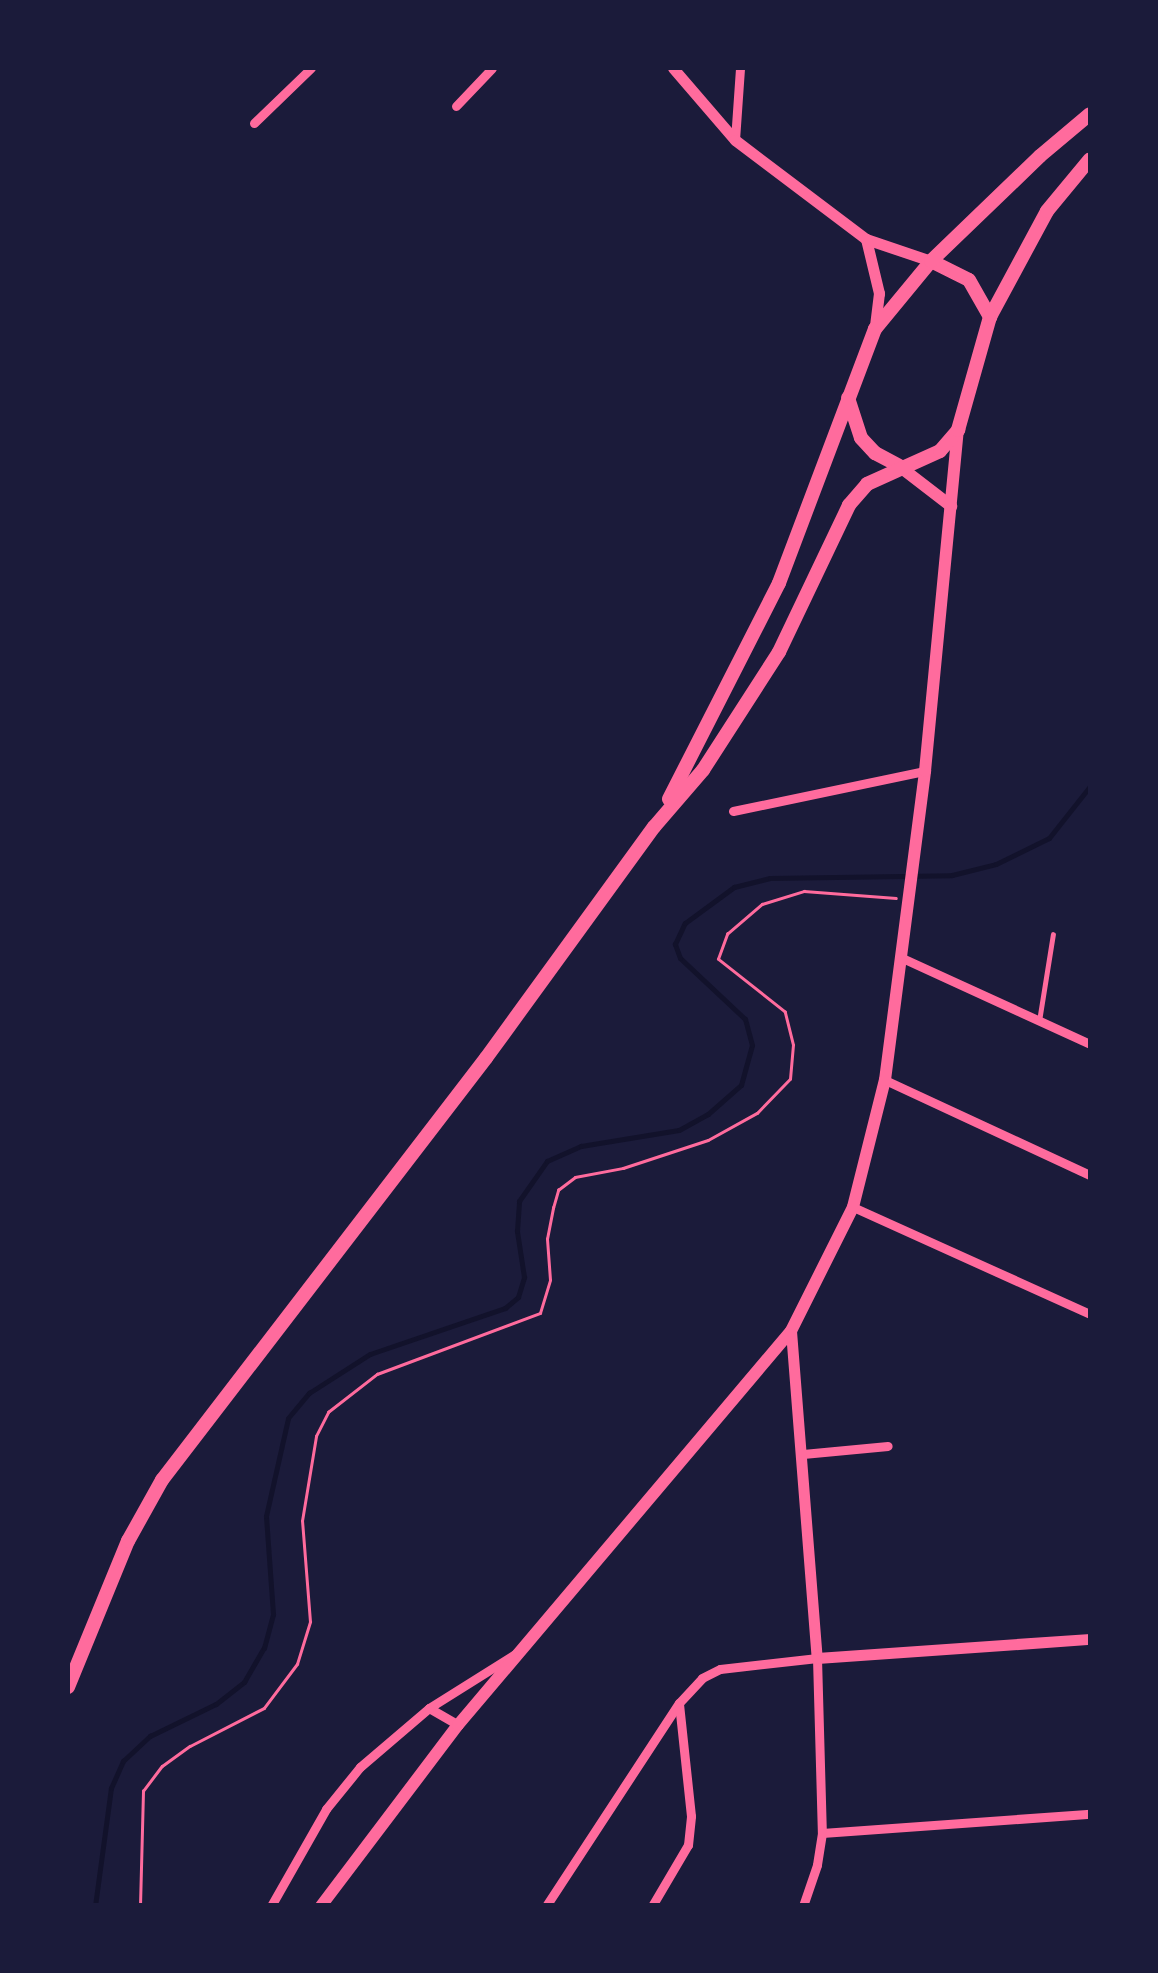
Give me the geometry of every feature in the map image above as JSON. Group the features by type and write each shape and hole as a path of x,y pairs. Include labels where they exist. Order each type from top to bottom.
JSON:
{"main road":[{"path":"654,827 728,691 779,583 875,329 930,262 1040,156 1090,114"},
{"path":"321,1906 458,1725 790,1331 852,1207 886,1080 925,771 958,430 990,317 1047,211 1090,158"},
{"path":"930,262 969,280 983,296 990,317"},
{"path":"848,397 861,438 875,453 899,466 951,506"},
{"path":"68,1686 128,1541 162,1480 486,1058 654,827 703,770 780,652 849,505 867,484 899,466 927,460 958,430"}],"street":[{"path":"254,123 311,68"},
{"path":"456,106 492,68"},
{"path":"673,68 735,140 866,239 930,262"},
{"path":"735,140 740,68"},
{"path":"866,239 879,293 875,329"},
{"path":"733,811 925,771"},
{"path":"900,957 1090,1044"},
{"path":"886,1080 1090,1175"},
{"path":"852,1207 1090,1314"},
{"path":"790,1331 817,1658 822,1833 803,1906"},
{"path":"803,1454 888,1446"},
{"path":"546,1906 679,1703 702,1678 720,1669 1090,1638"},
{"path":"270,1906 326,1809 396,1732 526,1647"},
{"path":"652,1906 688,1845 690,1816 679,1703"},
{"path":"429,1708 458,1725"},
{"path":"822,1833 1090,1814"},
{"path":"795,1906 808,1891"}],"lane":[{"path":"1039,1021 1053,934"}],"path":[{"path":"140,1906 143,1791 162,1766 190,1746 264,1708 298,1664 310,1622 302,1521 316,1436 328,1412 376,1374 540,1313 550,1280 547,1239 558,1190 575,1178 623,1168 708,1140 757,1113 790,1079 793,1045 785,1012 718,958 727,934 762,904 804,891 907,898"}],"waterway":[{"path":"95,1906 111,1788 123,1761 150,1736 216,1704 244,1682 264,1648 273,1614 266,1516 288,1418 309,1393 370,1354 505,1308 518,1297 524,1277 517,1231 519,1201 547,1161 581,1146 679,1130 708,1114 741,1085 752,1045 745,1019 680,958 675,944 685,923 734,887 770,878 952,875 996,864 1049,838 1090,786"}]}
